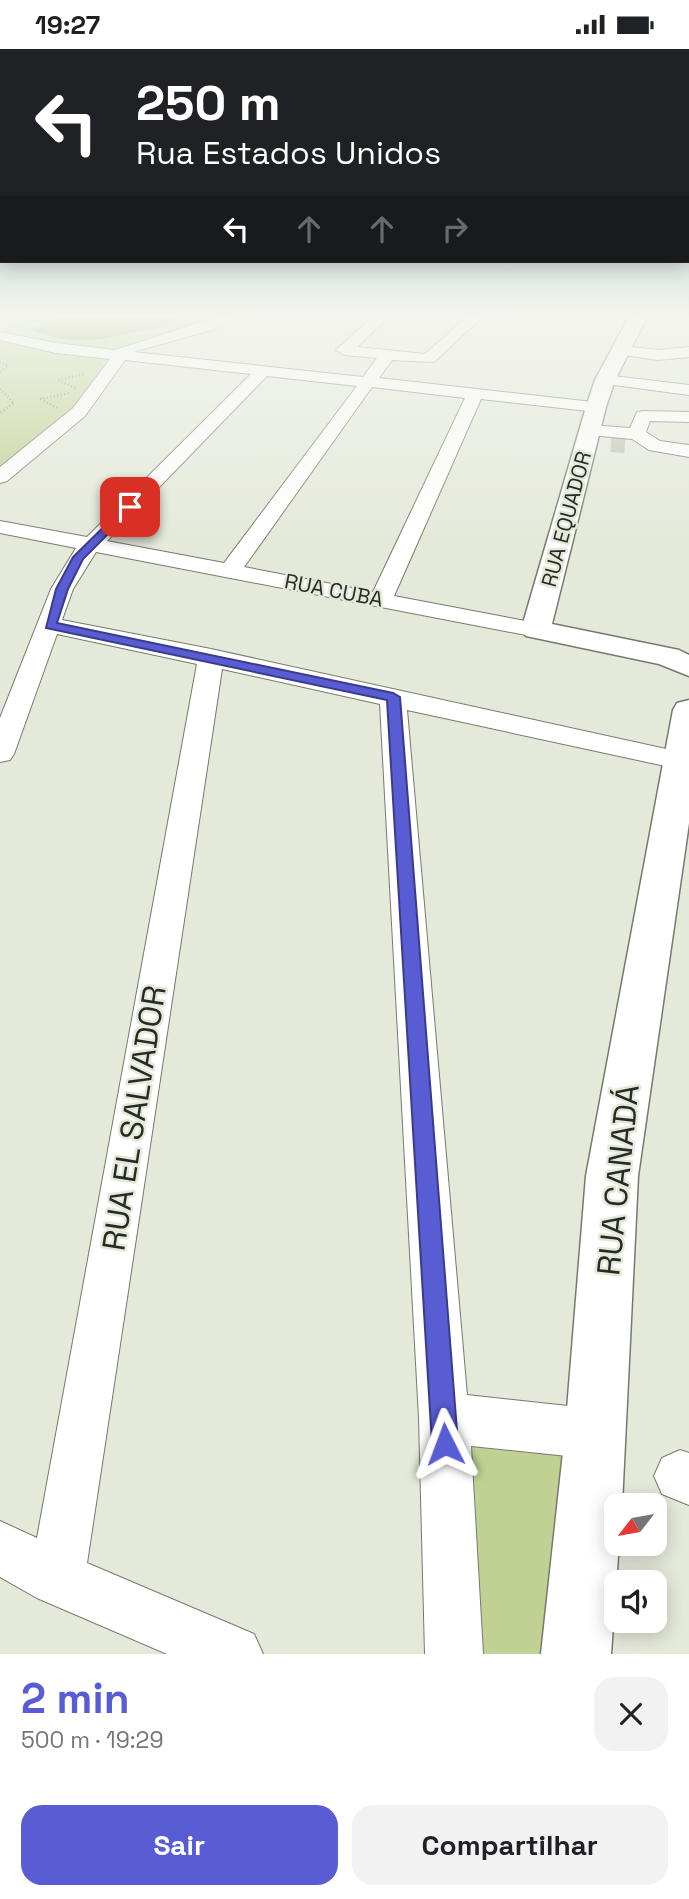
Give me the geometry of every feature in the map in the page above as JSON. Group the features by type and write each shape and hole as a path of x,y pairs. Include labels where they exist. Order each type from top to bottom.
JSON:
{"main road":[{"name":"RUA EQUADOR","path":"536,631 608,433 606,392"},
{"name":"RUA CUBA","path":"536,631 679,662"},
{"name":"RUA CANADÁ","path":"576,1654 596,1434 612,1176 689,710"}],"street":[{"path":"0,477 79,412 94,392"},
{"path":"0,754 62,589 79,557 243,392"},
{"path":"232,570 358,392"},
{"path":"465,392 655,446 689,451"},
{"path":"381,599 476,393"},
{"path":"608,433 643,416 689,417"},
{"name":"RUA CUBA","path":"0,527 536,631"},
{"path":"50,625 211,657 679,760"},
{"name":"RUA EL SALVADOR","path":"57,1578 211,657"},
{"path":"393,697 444,1418 454,1654"},
{"path":"444,1418 596,1434"},
{"path":"0,1548 57,1578 234,1654"}],"path":[{"path":"0,412 14,403 5,392"},
{"path":"60,409 40,401 43,397 71,392"}],"shaded area":[{"path":"0,392 85,392 72,411 0,468"},
{"path":"463,1445 565,1445 562,1654 483,1654"}],"tunnel":[{"path":"611,442 625,443"}],"route":[{"path":"130,507 79,557 62,589 50,625 393,697 445,1444"}]}
